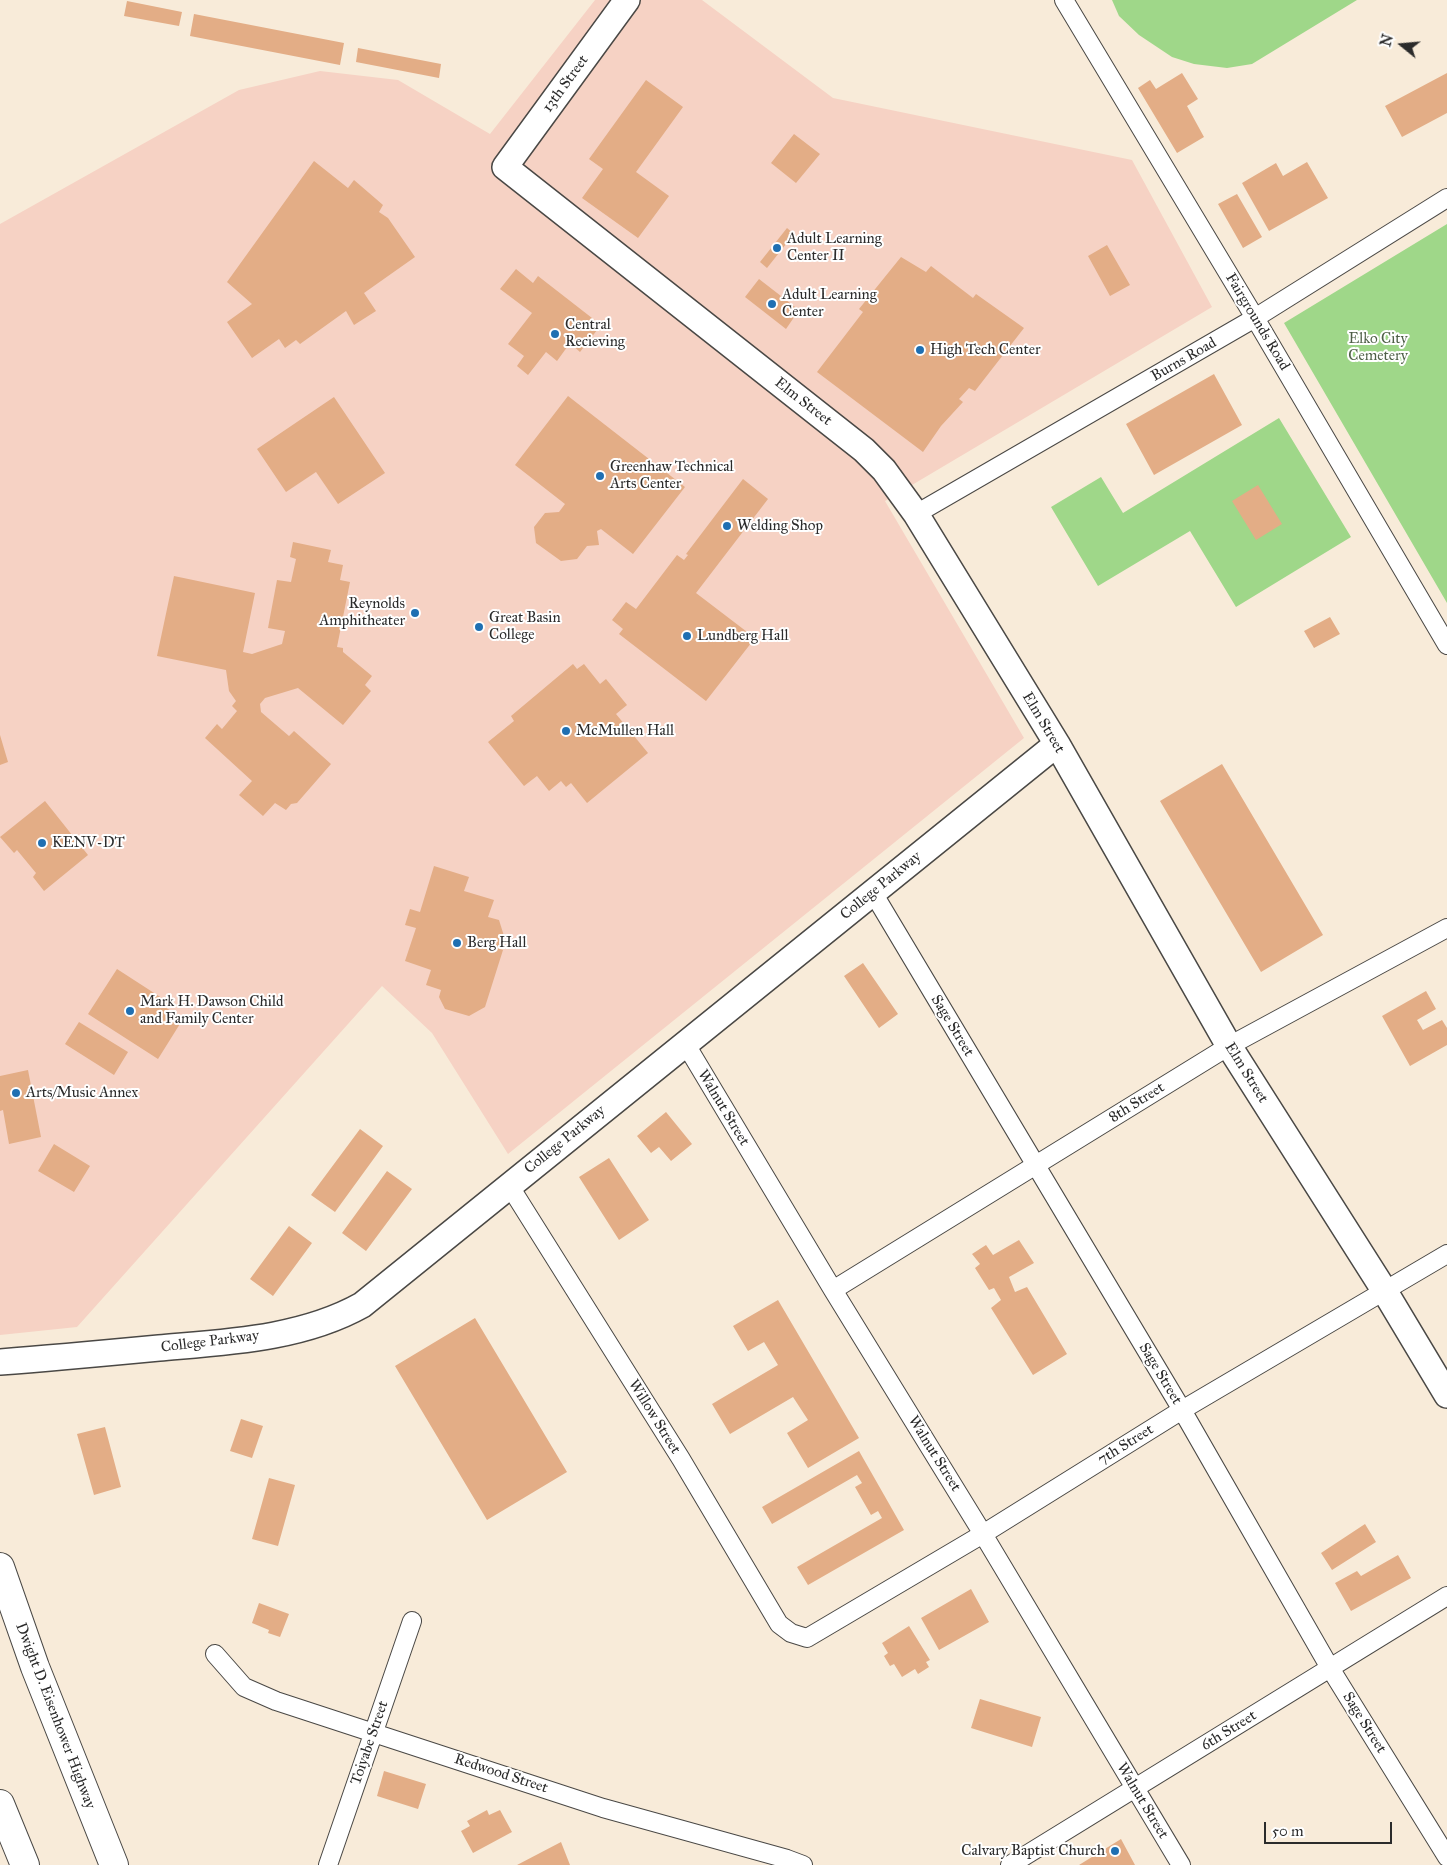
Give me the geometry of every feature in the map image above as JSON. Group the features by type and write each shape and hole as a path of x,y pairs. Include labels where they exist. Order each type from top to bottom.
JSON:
{"highway":[{"name":"Dwight D. Eisenhower Highway","path":"0,1567 34,1667 114,1865"},
{"path":"0,1804 25,1865"}],"street":[{"name":"13th Street","path":"505,167 627,0"},
{"name":"Fairgrounds Road","path":"1064,0 1255,318 1447,646"},
{"name":"Elm Street","path":"505,167 864,450 884,470 916,514 1057,744 1229,1046 1384,1290 1447,1395"},
{"name":"Burns Road","path":"916,514 1255,318 1447,198"},
{"name":"College Parkway","path":"0,1362 192,1345 288,1333 337,1319 362,1305 685,1043 784,967 872,891 1057,744"},
{"name":"Sage Street","path":"872,891 1182,1410 1330,1668 1447,1857"},
{"name":"8th Street","path":"833,1290 1229,1046 1445,933"},
{"name":"Walnut Street","path":"685,1043 1181,1865"},
{"name":"Willow Street","path":"509,1185 681,1459 779,1624 791,1633 807,1638"},
{"name":"7th Street","path":"807,1638 983,1534 1182,1410 1447,1254"},
{"name":"6th Street","path":"1010,1865 1447,1596"},
{"name":"Toiyabe Street","path":"328,1865 412,1621"},
{"name":"Redwood Street","path":"214,1654 244,1686 276,1701 603,1808 787,1858 803,1865"}],"shaded area":[{"name":"Great Basin College","path":"595,0 702,0 833,98 1132,160 1212,307 885,501 1024,738 508,1154 432,1033 382,986 77,1327 0,1335 0,224 239,90 320,71 398,80 490,134"}],"green space":[{"path":"1112,0 1357,0 1252,64 1227,68 1194,64 1172,57 1139,35 1119,16"},
{"name":"Elko City Cemetery","path":"1447,224 1447,603 1284,323"},
{"path":"1279,418 1351,537 1236,607 1190,531 1098,586 1051,507 1101,477 1123,513"}],"building":[{"path":"127,1 182,12 179,26 124,16"},
{"path":"194,14 344,43 340,65 190,36"},
{"path":"358,48 441,64 439,78 356,62"},
{"path":"1182,73 1198,99 1187,106 1204,137 1177,153 1138,88 1150,80 1156,89"},
{"path":"1447,73 1447,113 1402,137 1385,106"},
{"path":"646,80 683,107 636,172 669,196 638,238 582,198 603,169 589,159"},
{"path":"794,134 820,154 796,183 771,163"},
{"path":"314,161 348,188 354,180 383,205 379,212 388,218 415,257 364,293 376,311 354,325 346,311 300,344 296,340 285,348 279,339 252,358 227,322 252,304 227,282"},
{"path":"1307,162 1328,198 1269,231 1242,183 1276,163 1283,176"},
{"path":"1237,194 1262,237 1243,248 1218,204"},
{"name":"Adult Learning Center II","path":"787,228 794,234 767,268 760,262"},
{"path":"1107,245 1130,285 1110,296 1088,256"},
{"name":"High Tech Center","path":"901,257 926,272 931,266 973,298 976,294 1024,328 975,391 969,388 959,399 963,402 941,426 923,452 817,372 863,312 859,309"},
{"name":"Central Recieving","path":"516,269 533,283 538,276 601,325 580,352 570,343 557,361 546,352 528,375 517,366 524,356 508,344 532,313 500,289"},
{"name":"Adult Learning Center","path":"759,279 799,310 786,329 745,297"},
{"path":"1214,374 1242,425 1154,475 1126,424"},
{"name":"Greenhaw Technical Arts Center","path":"568,396 685,487 633,554 601,529 597,531 599,545 587,546 577,559 561,561 536,543 534,527 545,513 559,512 565,504 515,465"},
{"path":"334,397 385,473 338,504 316,472 286,492 257,449"},
{"name":"Lundberg Hall","path":"743,479 768,499 696,593 755,638 706,701 619,634 623,629 612,620 626,602 636,609 677,555 684,560 688,555 686,554"},
{"path":"1258,485 1282,524 1256,540 1232,501"},
{"path":"293,542 331,550 328,562 343,565 340,580 350,582 337,647 343,648 343,652 372,676 365,685 371,691 343,725 298,688 265,698 260,704 261,712 289,736 294,731 331,764 297,803 291,804 286,810 275,803 263,816 239,795 252,781 205,738 217,724 222,729 237,711 232,706 236,701 229,691 226,670 157,656 174,576 255,593 243,652 252,654 282,644 285,631 268,628 277,580 291,582 296,559 290,557"},
{"path":"1330,617 1340,634 1314,648 1304,631"},
{"name":"McMullen Hall","path":"573,664 577,669 584,664 600,684 606,679 627,705 616,714 648,753 587,803 571,783 566,787 561,781 549,791 537,776 524,786 488,742 514,721 511,716"},
{"path":"0,735 8,762 0,765"},
{"path":"1222,764 1323,935 1261,972 1160,801"},
{"name":"KENV-DT","path":"45,801 88,855 44,891 33,877 36,873 17,850 14,853 0,837"},
{"name":"Berg Hall","path":"434,866 469,877 464,891 494,900 488,917 499,920 504,936 500,949 503,950 485,1007 469,1016 445,1009 439,997 441,990 426,985 431,970 405,961 416,928 405,925 410,909 420,912"},
{"path":"863,963 898,1014 879,1028 844,976"},
{"name":"Mark H. Dawson Child and Family Center","path":"117,969 168,1002 165,1007 183,1019 158,1059 88,1014"},
{"path":"1426,991 1436,1009 1417,1020 1423,1030 1442,1020 1447,1028 1447,1045 1410,1066 1382,1016"},
{"path":"79,1022 128,1052 114,1075 65,1044"},
{"name":"Arts/Music Annex","path":"28,1070 41,1137 9,1144 3,1110 0,1111 0,1076"},
{"path":"666,1112 692,1144 671,1161 659,1147 651,1153 637,1136"},
{"path":"360,1129 383,1146 335,1212 311,1195"},
{"path":"54,1144 90,1166 74,1192 38,1171"},
{"path":"609,1158 649,1220 619,1240 579,1177"},
{"path":"387,1171 412,1189 366,1251 342,1233"},
{"path":"289,1226 312,1243 273,1296 250,1279"},
{"path":"1019,1240 1034,1263 1009,1277 1015,1292 1027,1287 1067,1354 1033,1375 991,1308 1001,1300 994,1288 989,1290 975,1268 980,1264 972,1254 986,1245 993,1255"},
{"path":"778,1300 859,1438 808,1468 787,1433 808,1420 793,1397 730,1434 712,1404 778,1365 764,1342 748,1351 733,1326"},
{"path":"475,1318 567,1472 487,1520 395,1366"},
{"path":"241,1419 263,1426 252,1458 230,1451"},
{"path":"105,1427 121,1487 94,1495 77,1434"},
{"path":"859,1451 904,1530 808,1585 797,1567 882,1518 878,1511 871,1515 855,1487 862,1483 857,1475 772,1524 762,1507"},
{"path":"269,1478 295,1485 278,1546 252,1539"},
{"path":"1365,1524 1376,1542 1332,1570 1321,1553"},
{"path":"1398,1555 1411,1578 1351,1611 1335,1583 1357,1571 1361,1576"},
{"path":"971,1589 989,1622 939,1650 921,1618"},
{"path":"259,1603 289,1614 280,1637 268,1633 269,1630 252,1623"},
{"path":"909,1626 930,1660 926,1662 929,1667 918,1674 915,1669 902,1677 894,1664 890,1666 884,1656 888,1653 882,1643"},
{"path":"980,1699 1041,1717 1032,1747 971,1728"},
{"path":"384,1771 426,1784 418,1809 377,1796"},
{"path":"487,1810 489,1815 500,1810 512,1832 473,1853 461,1831 470,1826 467,1821"},
{"name":"Calvary Baptist Church","path":"1121,1839 1135,1865 1079,1865"},
{"path":"561,1842 570,1865 517,1865"}],"place":[{"name":"Adult Learning Center II","path":"777,248"},
{"name":"Adult Learning Center","path":"772,304"},
{"name":"Central Recieving","path":"555,334"},
{"name":"High Tech Center","path":"920,350"},
{"name":"Greenhaw Technical Arts Center","path":"600,476"},
{"name":"Welding Shop","path":"727,526"},
{"name":"Reynolds Amphitheater","path":"415,613"},
{"name":"Great Basin College","path":"479,627"},
{"name":"Lundberg Hall","path":"687,636"},
{"name":"McMullen Hall","path":"566,731"},
{"name":"KENV-DT","path":"42,843"},
{"name":"Berg Hall","path":"457,943"},
{"name":"Mark H. Dawson Child and Family Center","path":"130,1011"},
{"name":"Arts/Music Annex","path":"16,1093"},
{"name":"Calvary Baptist Church","path":"1115,1851"}]}
